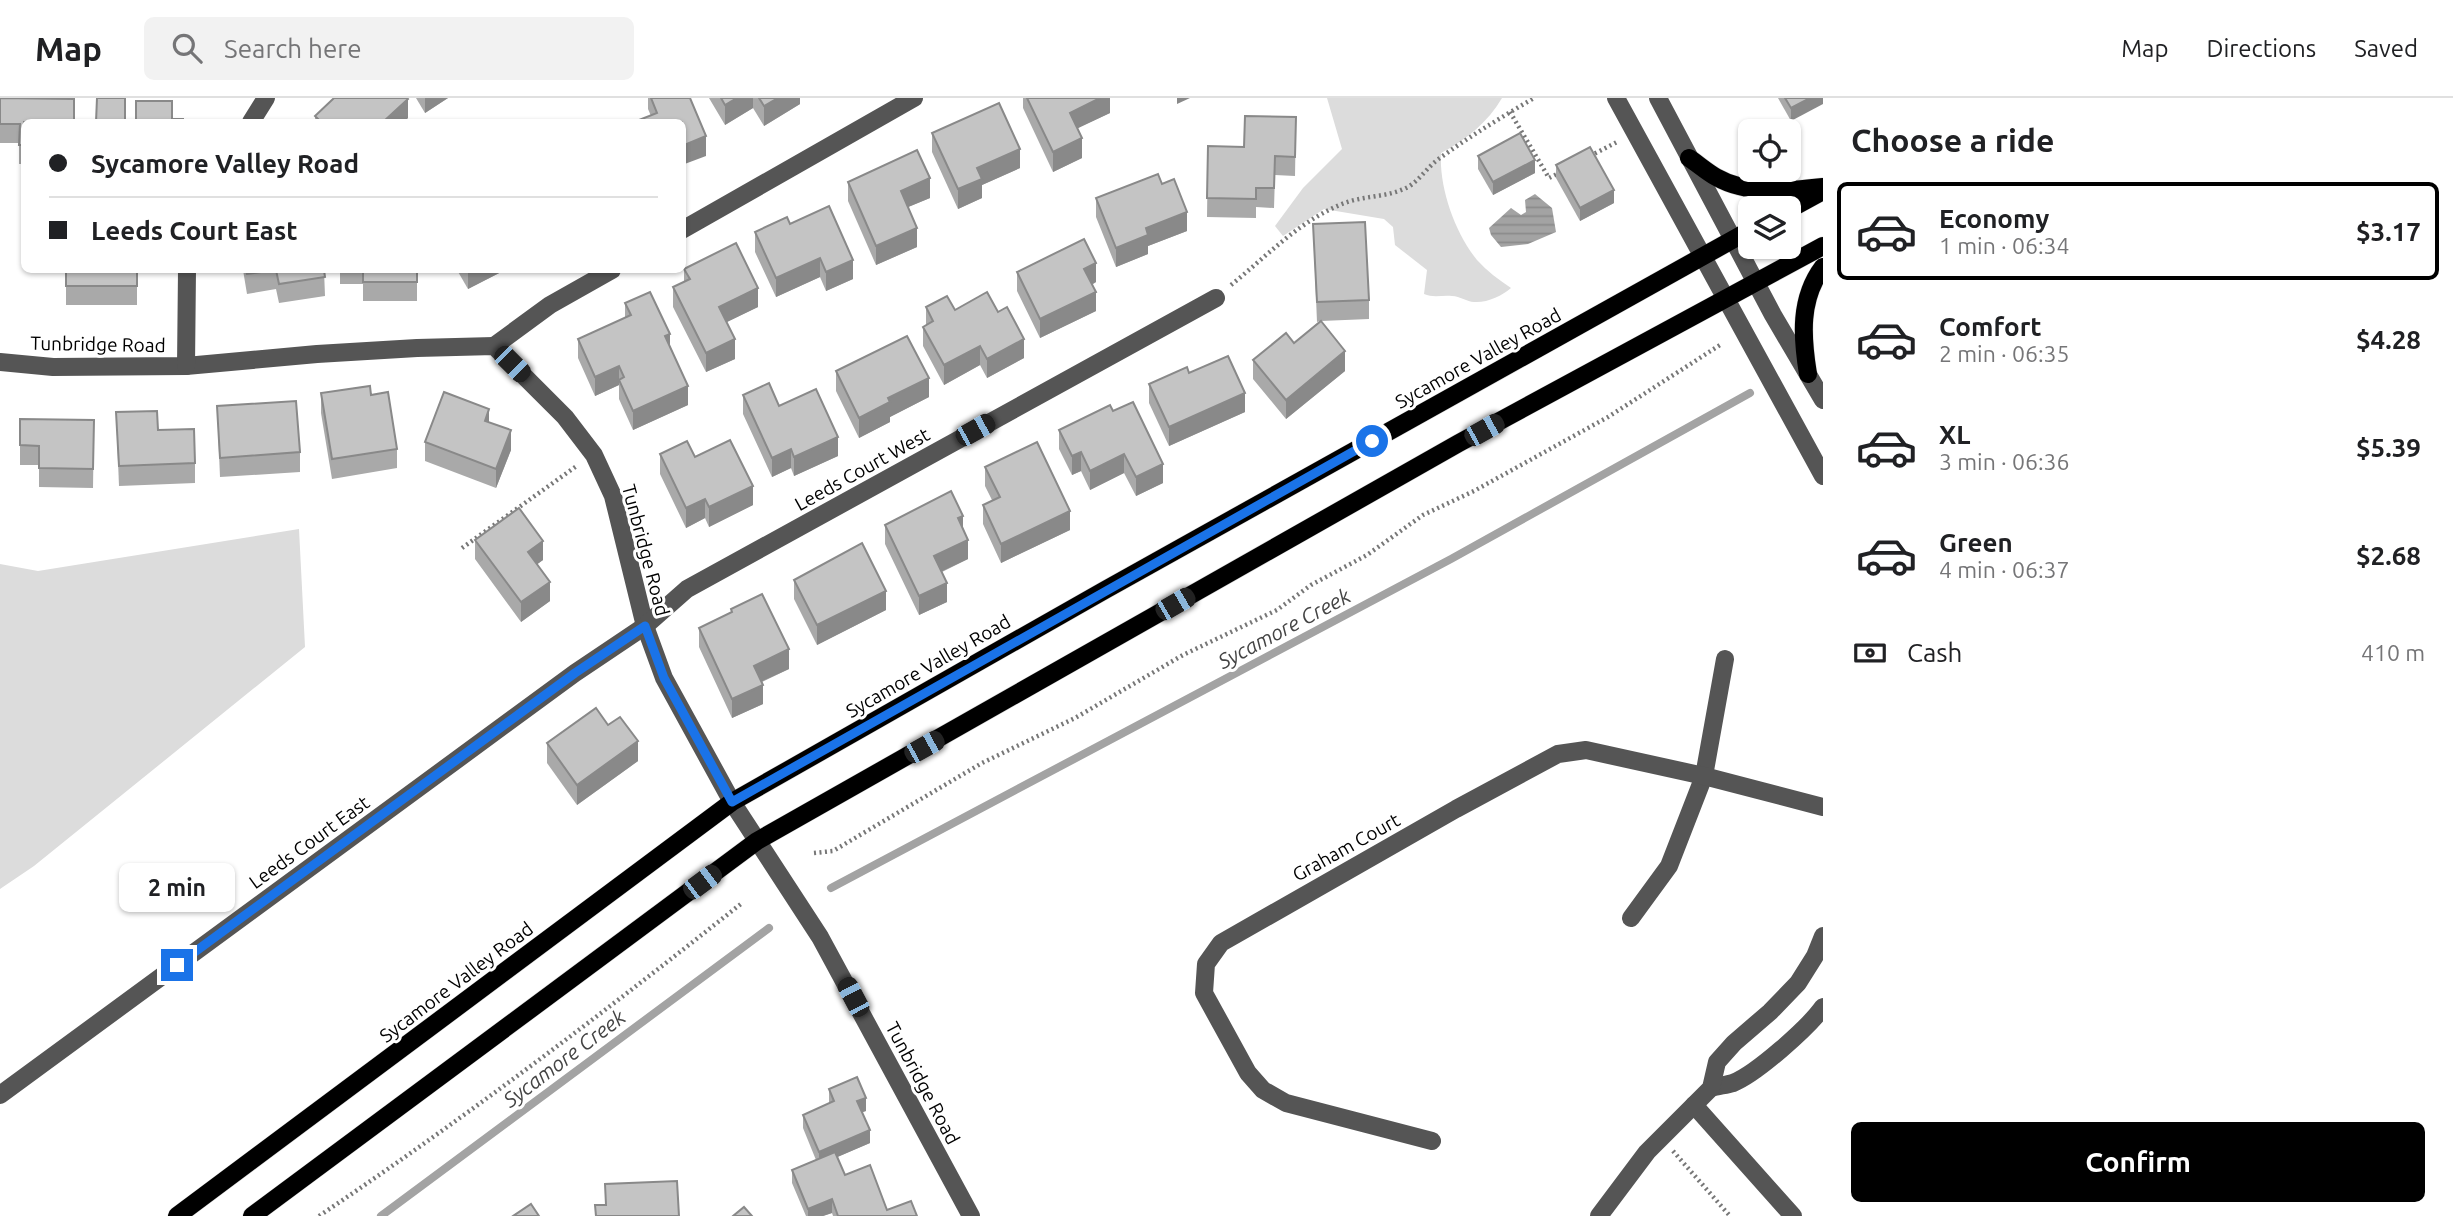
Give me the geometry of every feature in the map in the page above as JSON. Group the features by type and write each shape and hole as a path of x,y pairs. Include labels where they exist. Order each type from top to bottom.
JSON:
{"main road":[{"path":"1689,158 1716,177 1735,185 1758,189 1823,189"},
{"path":"1801,202 1823,189"},
{"name":"Sycamore Valley Road","path":"177,1216 732,802 925,691 1738,237"},
{"path":"252,1216 757,841 1460,443 1823,246"},
{"path":"1808,374 1802,331 1804,311 1823,267"}],"street":[{"path":"686,228 914,98"},
{"path":"1616,98 1823,476"},
{"path":"1658,98 1823,400"},
{"path":"252,119 262,99"},
{"path":"186,366 187,273"},
{"path":"494,346 550,305 607,273"},
{"name":"Leeds Court West","path":"645,626 687,589 1216,298"},
{"name":"Tunbridge Road","path":"0,362 53,367 186,366 317,354 494,346 565,417 594,455 613,496 645,626 664,678 732,802 820,937 971,1216"},
{"name":"Leeds Court East","path":"0,1095 575,673 645,626"},
{"path":"1630,918 1669,866 1704,776 1725,659"},
{"name":"Graham Court","path":"1432,1141 1286,1103 1264,1090 1248,1073 1204,993 1206,964 1221,943 1558,754 1586,750 1704,776 1823,807"},
{"path":"1711,1088 1717,1062 1798,983 1815,956 1823,936"},
{"path":"1599,1216 1647,1152 1711,1088 1734,1082 1783,1048 1823,1007"},
{"path":"1694,1105 1793,1216"}],"path":[{"path":"1216,298 1308,220 1351,200 1394,194 1413,184 1437,159 1530,99"},
{"path":"1510,112 1549,178 1569,167"},
{"path":"1588,157 1619,141"},
{"path":"814,853 833,851 982,763 1075,718 1183,655 1277,610 1311,585 1367,555 1423,515 1474,491 1608,417 1720,345"},
{"path":"462,548 594,455"},
{"path":"319,1216 464,1115 622,998 742,903"},
{"path":"1661,1139 1730,1216"}],"shaded area":[{"path":"1327,98 1502,98 1476,130 1441,153 1441,167 1450,209 1462,237 1481,264 1511,288 1494,298 1479,302 1455,296 1424,294 1427,270 1395,245 1393,227 1384,219 1324,209 1283,236 1275,226 1303,188 1342,149"},
{"path":"1535,194 1552,208 1556,232 1528,244 1501,247 1489,228 1511,208 1521,215 1526,212 1525,200"},
{"path":"299,529 305,647 34,866 0,889 0,564 38,571"}],"building":[{"path":"0,98 74,99 74,119 21,119 21,145 20,124 0,124"},
{"path":"97,98 125,98 125,119 96,119"},
{"path":"334,98 408,99 386,119 318,119 315,116"},
{"path":"651,98 690,98 706,136 686,144 686,119 642,119 657,113"},
{"path":"721,98 737,98 725,105"},
{"path":"759,98 778,98 764,106"},
{"path":"1027,98 1100,98 1070,113 1082,138 1053,152"},
{"path":"1785,98 1810,98 1791,108"},
{"path":"136,101 172,101 172,119 136,119"},
{"path":"999,103 1020,149 977,168 982,179 958,189 932,133"},
{"path":"1245,116 1296,117 1295,157 1275,156 1274,188 1256,188 1256,199 1207,198 1208,146 1244,147"},
{"path":"1520,133 1535,160 1493,182 1478,156"},
{"path":"1590,147 1614,190 1580,208 1556,165"},
{"path":"917,150 930,178 901,191 917,228 876,246 848,182"},
{"path":"1158,174 1162,184 1174,179 1187,212 1146,228 1148,235 1116,248 1096,198"},
{"path":"829,206 853,260 826,272 820,258 776,278 755,232 787,217 790,224"},
{"path":"1365,222 1369,300 1317,302 1313,224"},
{"path":"1084,239 1096,263 1084,269 1096,292 1040,319 1017,272"},
{"path":"736,243 758,288 719,307 735,339 706,353 673,287 690,279 686,268"},
{"path":"66,273 137,273 137,286 66,286"},
{"path":"277,273 324,273 325,277 279,284"},
{"path":"363,273 417,273 417,282 363,282"},
{"path":"650,292 670,334 665,336 688,386 633,411 619,380 624,377 619,366 595,377 578,339 631,315 625,303"},
{"path":"987,292 998,312 1007,307 1024,339 987,359 980,346 944,365 923,327 933,321 926,307 947,296 955,310"},
{"path":"1321,321 1345,351 1286,400 1253,360 1286,333 1294,343"},
{"path":"907,336 929,378 888,398 890,402 859,418 836,371"},
{"path":"1228,356 1245,393 1169,427 1149,384 1187,367 1189,373"},
{"path":"769,383 779,406 816,389 838,437 794,457 791,449 772,458 743,395"},
{"path":"370,386 371,395 388,392 397,449 332,459 321,393"},
{"path":"444,392 489,409 485,421 511,430 496,469 425,442"},
{"path":"296,401 300,452 220,458 217,406"},
{"path":"1133,402 1163,464 1136,477 1124,454 1090,471 1081,452 1072,456 1059,430 1110,405 1113,411"},
{"path":"157,411 158,430 194,429 195,463 119,466 116,412"},
{"path":"20,419 94,420 93,469 39,468 39,446 20,445"},
{"path":"730,440 753,486 709,507 705,499 686,508 660,454 687,441 695,457"},
{"path":"1037,442 1070,511 1001,544 983,505 1000,497 985,467"},
{"path":"951,491 963,516 958,518 968,540 934,556 947,583 919,596 885,525"},
{"path":"519,508 543,541 528,552 550,582 521,602 475,540"},
{"path":"862,543 886,591 817,625 794,580"},
{"path":"762,594 789,649 754,666 763,685 732,699 699,628"},
{"path":"596,708 608,725 620,717 638,741 577,785 547,743"},
{"path":"857,1077 866,1098 857,1101 870,1130 819,1152 803,1115 834,1101 829,1089"},
{"path":"835,1152 845,1175 870,1165 887,1210 911,1201 917,1216 838,1216 832,1199 808,1209 792,1170"},
{"path":"677,1181 679,1216 596,1216 595,1205 606,1205 605,1184"},
{"path":"531,1204 539,1216 513,1216"},
{"path":"744,1207 752,1216 733,1216"}],"waterway":[{"name":"Sycamore Creek","path":"831,888 1451,559 1750,393"},
{"name":"Sycamore Creek","path":"381,1216 769,928"}],"route":[{"path":"177,965 575,673 645,626 664,678 732,802 1372,441"}]}
